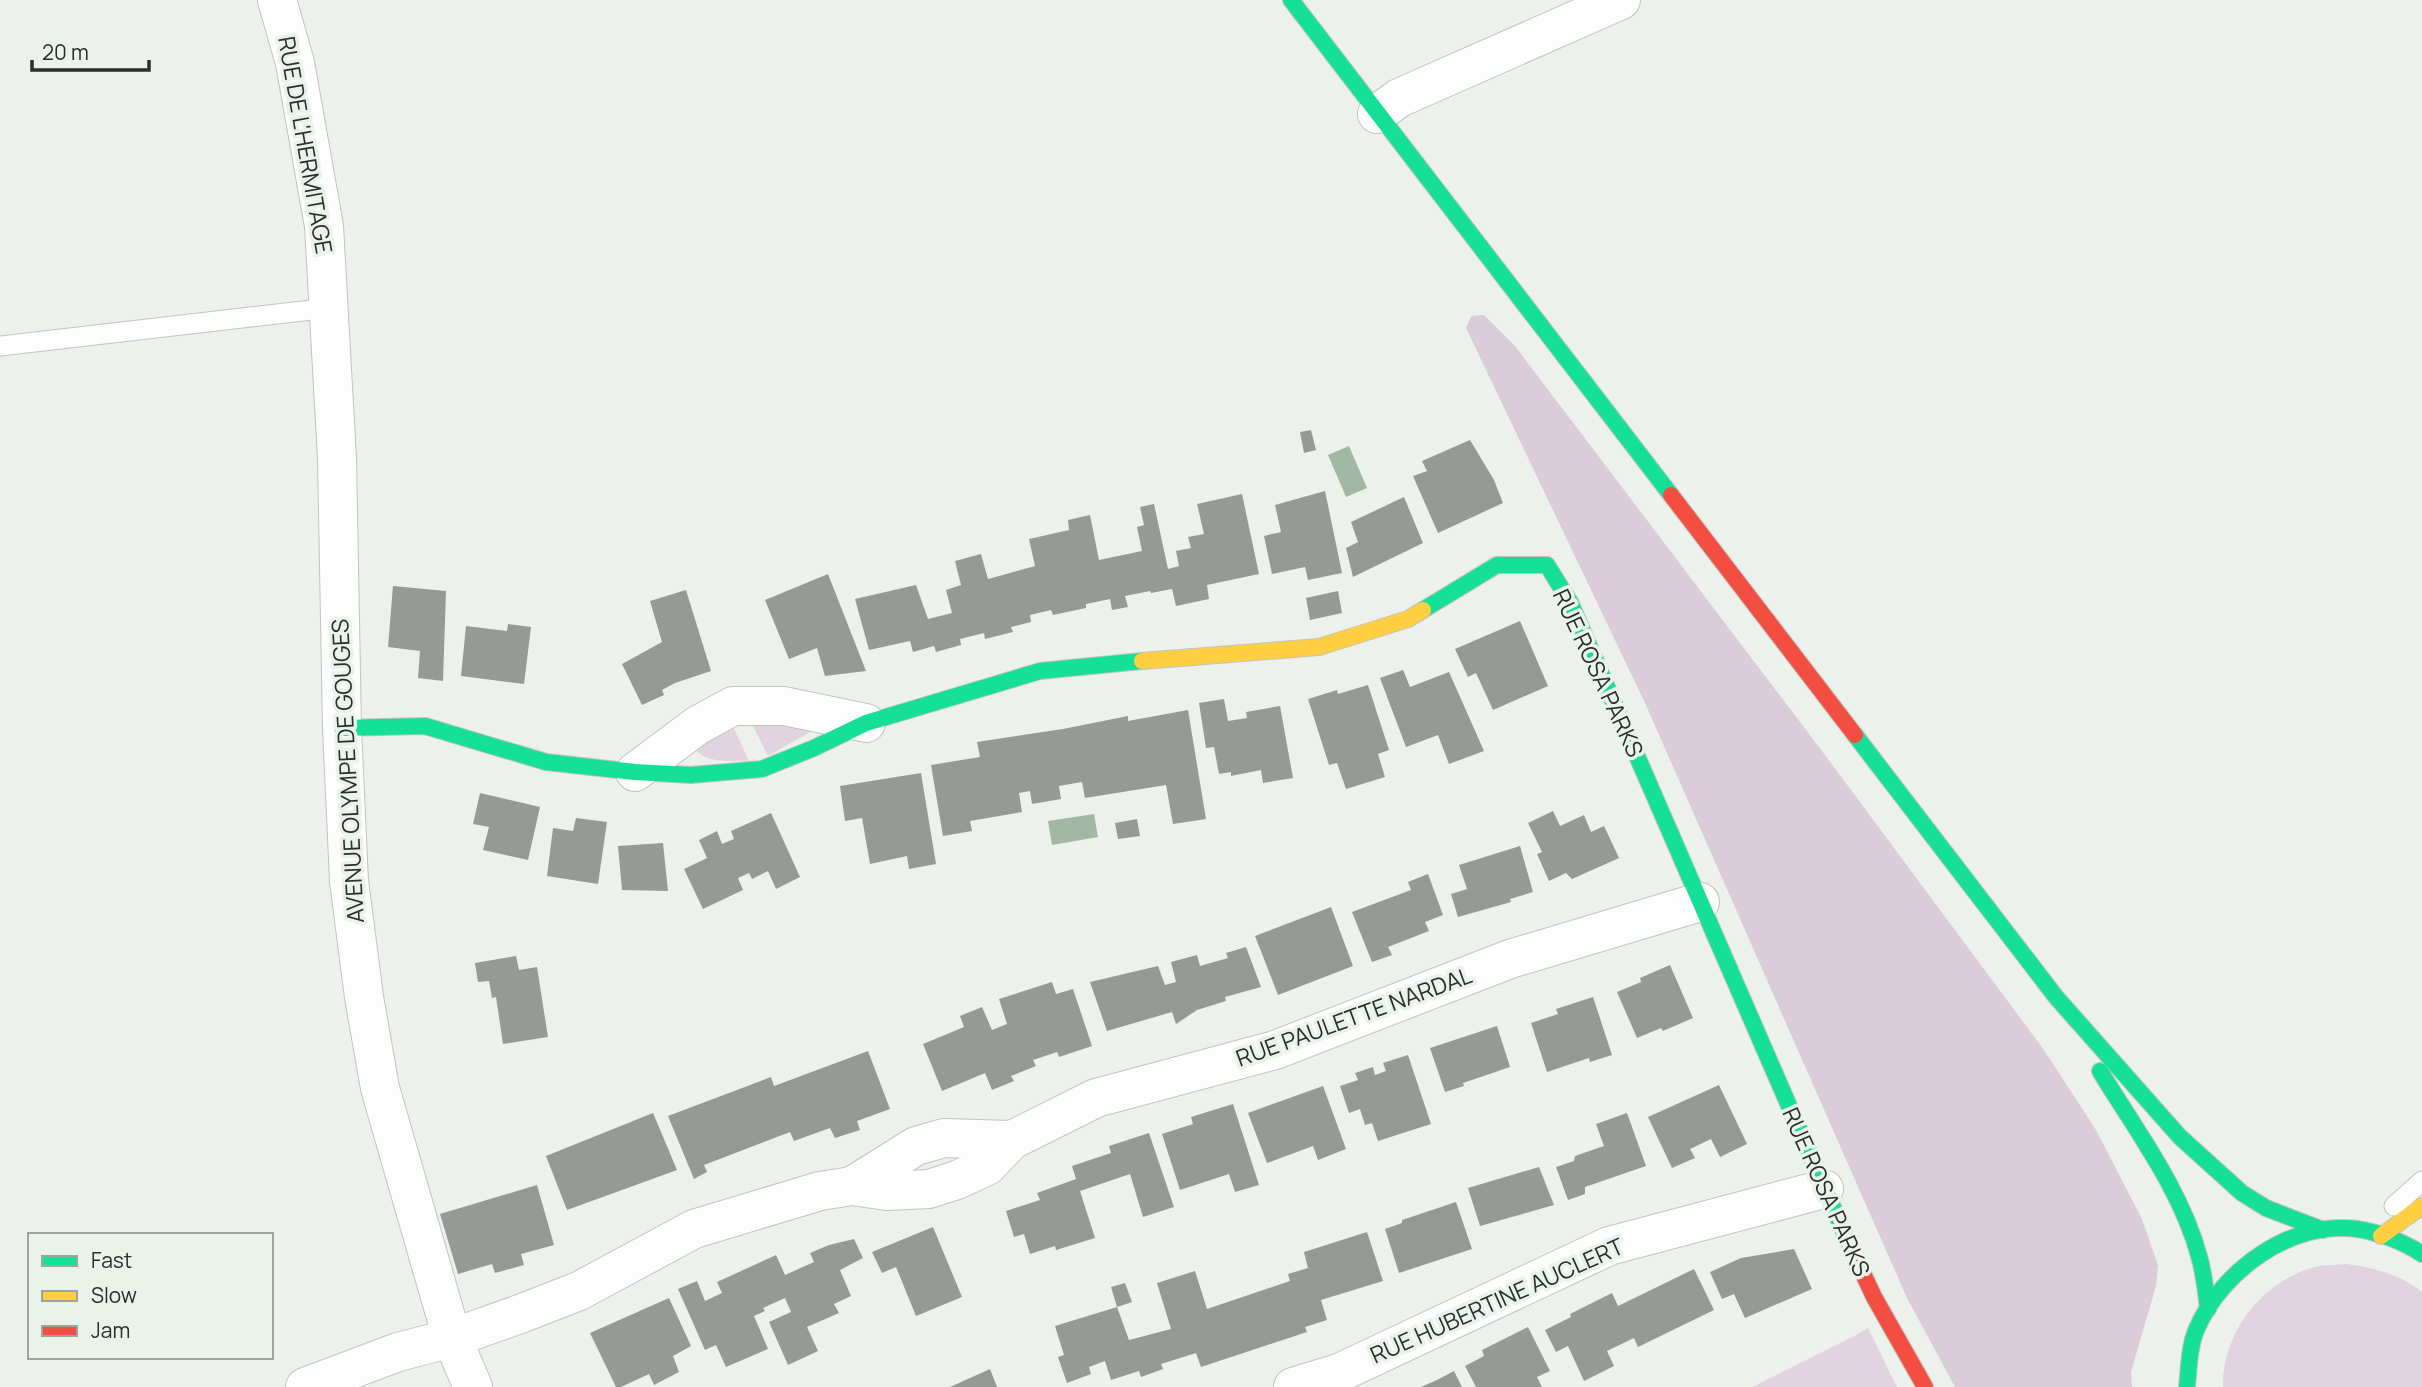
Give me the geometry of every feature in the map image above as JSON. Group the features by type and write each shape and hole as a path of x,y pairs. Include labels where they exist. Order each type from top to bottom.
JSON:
{"main road":[{"path":"1291,0 2056,998 2180,1137 2217,1172 2242,1193 2266,1208 2323,1230"},
{"name":"RUE ROSA PARKS","path":"342,728 425,726 546,762 635,772 691,775 762,769 866,723 1040,671 1319,647 1408,619 1497,565 1546,565 1570,602 1824,1189 1874,1297 1925,1387"},
{"path":"2056,998 2151,1154 2181,1213 2195,1242 2204,1276 2208,1309"},
{"path":"2381,1236 2422,1206"},
{"path":"2187,1387 2196,1331 2208,1309 2223,1286 2243,1267 2272,1248 2296,1236 2323,1230 2357,1228 2408,1245 2422,1254"}],"street":[{"name":"RUE DE L'HERMITAGE","path":"276,0 295,62 324,226 337,458"},
{"path":"1377,114 1399,98 1621,0"},
{"name":"AVENUE OLYMPE DE GOUGES","path":"337,458 342,728 349,881 364,997 380,1088 452,1338 473,1387"},
{"name":"RUE ROSA PARKS","path":"635,772 698,725 733,706 784,706 866,723"},
{"name":"RUE PAULETTE NARDAL","path":"452,1338 579,1291 694,1228 820,1191 852,1186 887,1191 929,1189 957,1180 987,1166 1012,1140 1096,1098 1275,1049 1510,959 1700,902"},
{"name":"RUE HUBERTINE AUCLERT","path":"1293,1387 1339,1373 1609,1246 1824,1189"},
{"path":"305,1387 398,1352 452,1338"}],"lane":[{"path":"0,346 329,308"},
{"path":"2357,1228 2388,1212 2422,1181"}],"shaded area":[{"path":"1484,315 1515,346 1828,759 2044,1050 2096,1130 2142,1219 2158,1265 2156,1286 2131,1372 2132,1387 1955,1387 1907,1298 1645,703 1466,328 1471,316"},
{"path":"1349,446 1367,488 1346,497 1328,455"},
{"path":"748,716 812,731 768,756"},
{"path":"730,720 749,761 711,759 698,753 694,747"},
{"path":"1094,814 1098,837 1052,845 1048,821"},
{"path":"2347,1264 2386,1273 2422,1292 2422,1387 2223,1387 2229,1347 2249,1312 2262,1297 2295,1274 2314,1267"},
{"path":"1868,1328 1897,1387 1752,1387 1856,1335"}],"building":[{"path":"1311,430 1316,450 1304,453 1300,432"},
{"path":"1470,440 1494,480 1503,503 1438,533 1413,476 1427,471 1422,461"},
{"path":"1325,491 1342,573 1308,580 1305,567 1272,574 1264,536 1281,532 1275,505"},
{"path":"1242,494 1259,574 1207,585 1209,599 1176,606 1172,589 1150,591 1125,596 1128,607 1112,610 1110,599 1086,604 1086,608 1053,615 1051,610 1030,615 1031,622 1011,627 1013,632 985,639 984,633 960,639 961,645 936,652 934,646 913,652 910,641 869,650 855,599 916,585 928,619 952,613 946,590 961,585 955,561 981,554 988,579 1035,566 1029,539 1069,530 1068,520 1090,515 1099,560 1142,551 1137,527 1144,525 1140,507 1154,504 1168,569 1179,566 1176,551 1191,548 1188,537 1204,534 1197,504"},
{"path":"1404,497 1423,543 1353,577 1346,548 1358,542 1351,522"},
{"path":"828,574 866,671 825,676 817,648 789,659 765,600"},
{"path":"393,586 446,591 443,681 418,678 420,651 388,647"},
{"path":"686,590 711,671 675,683 662,690 664,695 642,705 622,664 662,642 650,601"},
{"path":"1338,591 1342,613 1310,620 1306,598"},
{"path":"1520,621 1548,686 1493,710 1476,673 1468,677 1455,649"},
{"path":"508,624 531,627 524,684 461,676 466,626 507,631"},
{"path":"1403,670 1410,687 1449,672 1484,751 1449,764 1438,735 1406,747 1380,678"},
{"path":"1368,685 1389,750 1378,754 1385,777 1346,789 1337,763 1329,765 1308,699 1337,690 1338,694"},
{"path":"1224,699 1228,721 1247,718 1246,712 1280,706 1293,778 1263,783 1261,770 1231,776 1231,772 1219,774 1214,747 1206,748 1199,703"},
{"path":"1188,710 1206,819 1173,824 1166,785 1085,798 1082,782 1059,786 1061,799 1032,804 1030,791 1019,793 1022,812 970,821 972,831 943,836 931,765 980,757 977,742 1128,716 1128,721"},
{"path":"921,773 936,864 909,869 907,856 870,864 862,818 845,821 840,786"},
{"path":"480,793 540,807 528,860 483,850 489,827 473,824"},
{"path":"1553,811 1560,826 1584,815 1591,832 1604,826 1619,858 1572,879 1566,873 1549,881 1537,854 1542,852 1528,823"},
{"path":"771,813 800,877 776,889 768,871 752,879 749,873 738,878 743,890 703,909 684,869 707,858 699,840 717,831 722,844 734,839 731,831"},
{"path":"576,818 607,822 598,884 547,876 553,828 573,831"},
{"path":"1137,819 1140,836 1118,839 1115,823"},
{"path":"663,843 668,891 622,890 618,846"},
{"path":"1520,846 1533,892 1510,899 1511,902 1458,917 1451,894 1467,889 1459,865"},
{"path":"1428,874 1443,915 1425,922 1429,931 1388,947 1392,955 1372,962 1352,912 1411,890 1408,882"},
{"path":"1331,907 1353,966 1278,995 1255,936"},
{"path":"1246,947 1261,987 1225,997 1226,1001 1197,1010 1176,1024 1172,1012 1107,1031 1090,982 1158,966 1165,985 1176,982 1171,962 1197,955 1200,966 1228,958 1226,953"},
{"path":"516,956 519,970 537,967 548,1037 503,1044 496,997 492,998 489,981 478,982 475,963"},
{"path":"1670,965 1693,1018 1663,1031 1661,1028 1637,1038 1617,992"},
{"path":"1052,982 1056,994 1073,989 1092,1046 1059,1057 1057,1052 1033,1060 1036,1066 1011,1076 1014,1081 992,1090 985,1073 942,1091 923,1044 964,1027 960,1016 982,1007 992,1030 1007,1024 999,999"},
{"path":"1593,997 1612,1055 1590,1062 1589,1058 1547,1072 1531,1023 1558,1014 1556,1009"},
{"path":"1497,1026 1510,1067 1445,1092 1430,1048"},
{"path":"868,1051 890,1109 857,1121 860,1130 835,1138 830,1128 794,1141 790,1132 704,1165 707,1172 694,1179 668,1116 771,1077 774,1086"},
{"path":"1408,1055 1431,1124 1378,1141 1372,1123 1365,1125 1360,1109 1349,1113 1340,1086 1358,1080 1355,1073 1373,1067 1375,1075 1386,1071 1383,1063"},
{"path":"1719,1085 1747,1144 1720,1157 1711,1139 1690,1149 1695,1158 1672,1168 1648,1117"},
{"path":"1323,1086 1346,1149 1318,1160 1313,1146 1267,1163 1248,1113"},
{"path":"1233,1104 1259,1185 1235,1192 1229,1174 1180,1190 1162,1134 1193,1124 1191,1117"},
{"path":"653,1113 677,1170 567,1210 546,1156"},
{"path":"1627,1113 1646,1166 1585,1187 1585,1194 1568,1200 1556,1167 1574,1161 1575,1156 1604,1146 1596,1124"},
{"path":"1149,1133 1174,1207 1143,1217 1130,1174 1080,1191 1095,1238 1056,1250 1055,1246 1030,1254 1024,1234 1014,1237 1006,1211 1040,1200 1037,1193 1076,1179 1072,1166 1111,1153 1109,1146"},
{"path":"1539,1167 1554,1205 1480,1226 1468,1188"},
{"path":"537,1185 554,1245 521,1254 524,1265 495,1273 492,1264 458,1274 440,1214"},
{"path":"1456,1202 1472,1249 1399,1273 1385,1229 1402,1223 1402,1220"},
{"path":"933,1227 962,1297 916,1316 896,1267 882,1273 872,1252"},
{"path":"1367,1232 1383,1281 1321,1300 1327,1320 1305,1327 1307,1332 1201,1367 1196,1353 1161,1364 1163,1369 1141,1377 1139,1371 1111,1380 1105,1361 1089,1367 1091,1374 1067,1383 1058,1357 1064,1355 1055,1326 1117,1307 1129,1340 1171,1329 1157,1283 1195,1271 1207,1309 1290,1281 1288,1274 1308,1268 1304,1252"},
{"path":"854,1239 863,1258 840,1270 851,1296 834,1304 839,1313 807,1327 818,1351 788,1365 769,1322 791,1312 785,1298 763,1308 765,1311 754,1316 768,1349 726,1367 716,1345 705,1350 678,1289 697,1281 705,1301 722,1293 717,1282 776,1255 785,1275 814,1262 810,1253"},
{"path":"1794,1249 1812,1289 1745,1318 1734,1294 1722,1299 1710,1272 1741,1258"},
{"path":"1694,1269 1714,1310 1638,1347 1634,1338 1607,1351 1614,1366 1584,1381 1568,1346 1556,1352 1545,1330 1571,1317 1570,1314 1612,1293 1618,1306"},
{"path":"1125,1283 1132,1302 1117,1307 1111,1287"},
{"path":"669,1298 691,1346 673,1356 679,1372 654,1385 649,1374 616,1387 590,1333"},
{"path":"1528,1327 1550,1371 1537,1377 1542,1387 1476,1387 1465,1366 1484,1356 1482,1350"},
{"path":"990,1369 997,1387 950,1387"},
{"path":"1454,1371 1462,1387 1421,1387 1437,1380"}],"traffic: fast":[{"path":"1291,0 1671,495"},
{"path":"1423,610 1497,565 1547,565 1570,602 1846,1237"},
{"path":"342,728 425,726 546,762 691,775 762,769 866,723 1040,671 1142,661"},
{"path":"1855,735 2056,997 2180,1137 2242,1193 2266,1208 2323,1230"},
{"path":"2100,1071 2156,1160 2181,1207 2201,1262 2208,1309"},
{"path":"2187,1387 2192,1342 2208,1307 2241,1269 2284,1241 2332,1228 2357,1229 2373,1232 2422,1254"}],"traffic: slow":[{"path":"1142,661 1319,647 1408,619 1423,610"},
{"path":"2381,1236 2422,1206"}],"traffic: jam":[{"path":"1671,495 1855,735"},
{"path":"1846,1237 1874,1297 1925,1387"}]}
